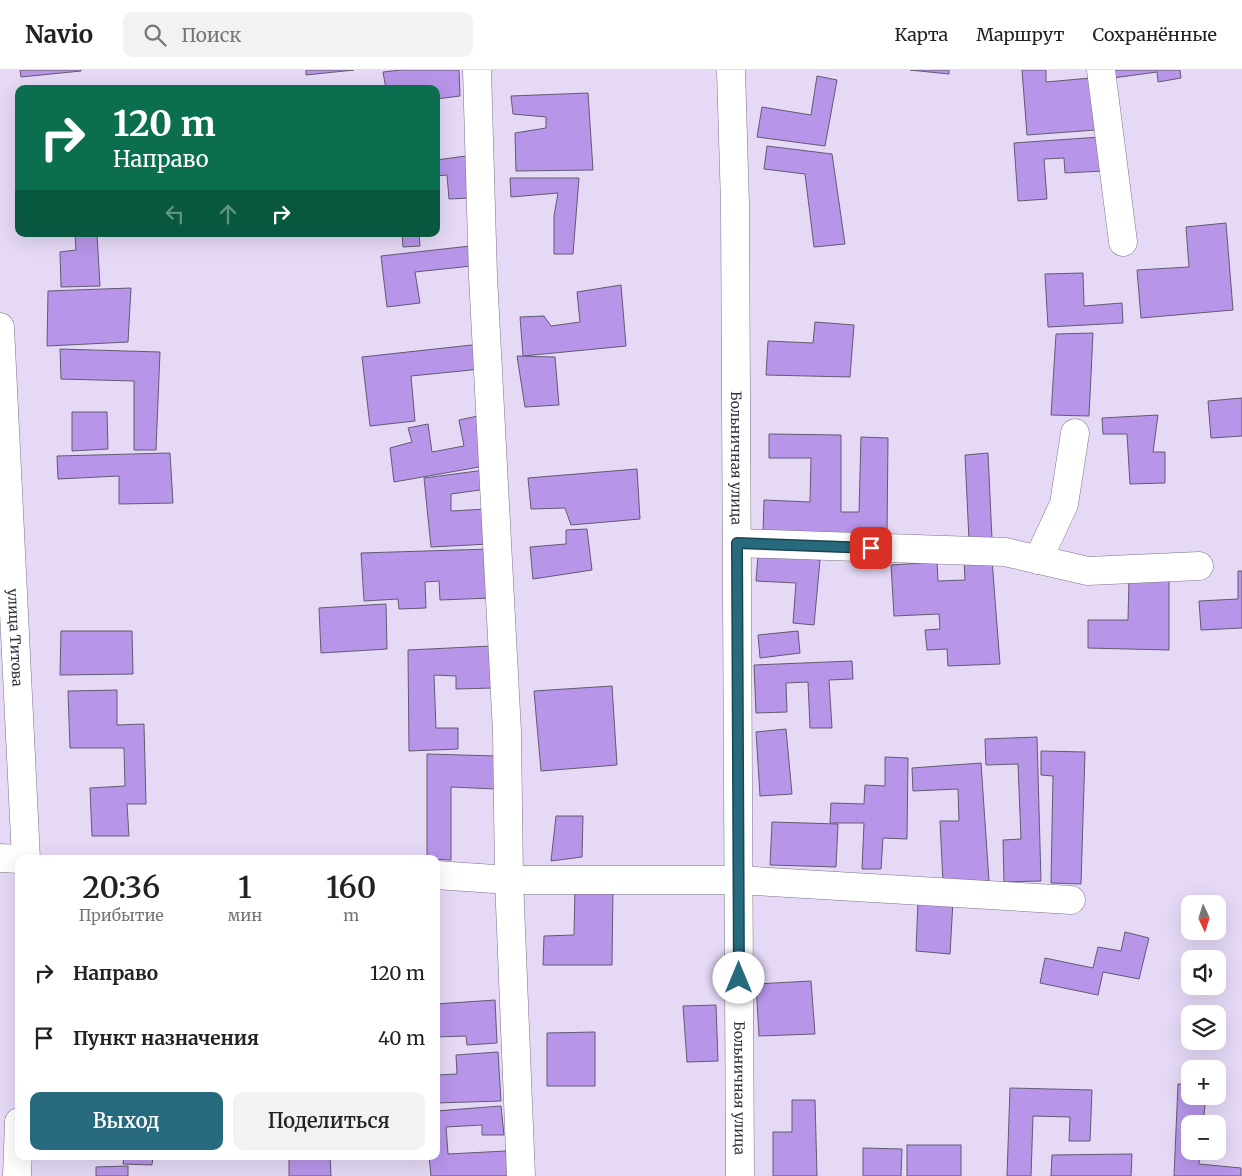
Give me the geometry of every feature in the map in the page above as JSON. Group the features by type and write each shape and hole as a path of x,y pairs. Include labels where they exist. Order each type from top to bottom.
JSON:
{"street":[{"path":"477,70 484,276 507,732 509,880 521,1176"},
{"name":"Больничная улица","path":"731,70 735,215 740,1176"},
{"path":"1101,70 1123,242"},
{"name":"улица Титова","path":"0,327 26,855"},
{"path":"1038,560 1064,504 1075,433"},
{"path":"737,543 1005,552 1088,571 1199,566"},
{"path":"0,858 15,859"},
{"path":"440,875 509,880 738,880 1070,900"},
{"path":"17,1176 18,1160"}],"building":[{"path":"20,70 81,70 81,71 21,77"},
{"path":"306,70 354,70 306,75"},
{"path":"401,70 459,70 460,96 440,98 440,85 385,85 383,72"},
{"path":"910,70 949,70 949,74"},
{"path":"1022,70 1046,70 1046,82 1091,78 1096,130 1027,135"},
{"path":"1112,70 1180,70 1181,78 1158,82 1157,72 1113,78"},
{"path":"817,76 837,80 825,146 757,137 762,107 811,115"},
{"path":"588,93 593,170 516,171 515,133 546,128 546,117 513,114 511,96"},
{"path":"1100,137 1103,171 1065,173 1064,158 1044,159 1047,199 1018,201 1014,143"},
{"path":"767,146 832,154 845,244 814,247 805,174 764,169"},
{"path":"466,156 469,198 449,199 447,175 440,176 440,159"},
{"path":"510,178 579,178 573,254 554,254 554,216 558,193 511,197"},
{"path":"1226,223 1233,310 1141,318 1137,270 1189,267 1186,227"},
{"path":"75,237 97,237 100,286 61,287 60,252 76,250"},
{"path":"402,237 419,237 420,246 403,247"},
{"path":"470,246 472,266 415,272 420,303 387,307 381,256"},
{"path":"1083,273 1084,306 1122,303 1123,323 1048,327 1045,274"},
{"path":"621,285 626,346 523,356 520,317 544,316 551,326 580,322 577,292"},
{"path":"131,288 128,342 47,346 48,291"},
{"path":"815,322 854,325 850,377 766,375 768,341 813,343"},
{"path":"1093,333 1089,416 1051,415 1056,334"},
{"path":"481,344 481,369 411,376 415,421 370,426 362,357"},
{"path":"60,349 160,352 156,450 134,450 134,381 61,379"},
{"path":"517,356 555,357 559,405 525,407"},
{"path":"1242,398 1242,436 1211,438 1208,401"},
{"path":"72,412 107,412 108,449 72,451"},
{"path":"1158,415 1153,452 1165,452 1165,483 1130,484 1127,434 1103,434 1102,418"},
{"path":"478,416 485,466 394,482 390,448 412,442 408,428 428,424 432,452 464,446 459,420"},
{"path":"769,434 841,435 841,512 859,512 861,437 888,438 887,535 763,534 764,500 810,502 811,458 769,458"},
{"path":"170,453 173,503 119,504 119,476 58,479 57,456"},
{"path":"988,453 992,539 969,540 965,455"},
{"path":"637,469 640,519 571,525 565,508 531,509 528,478"},
{"path":"485,470 487,489 451,494 451,511 487,509 489,544 431,547 424,478"},
{"path":"587,529 592,570 533,579 530,547 566,544 566,530"},
{"path":"490,549 491,598 440,600 439,581 425,582 426,608 399,609 398,599 364,601 361,553"},
{"path":"758,555 820,560 814,625 793,623 796,583 756,581"},
{"path":"992,560 1000,664 948,666 947,649 927,650 925,630 940,629 939,614 894,616 891,565 937,562 938,581 965,580 964,561"},
{"path":"1238,571 1242,571 1242,628 1201,630 1199,601 1238,599"},
{"path":"1129,579 1169,579 1169,650 1088,648 1088,620 1128,620"},
{"path":"386,604 387,649 321,653 319,608"},
{"path":"61,631 132,631 133,674 60,675"},
{"path":"798,631 800,653 760,658 758,635"},
{"path":"491,646 493,688 456,689 456,676 434,675 436,728 458,728 458,749 409,751 408,650"},
{"path":"852,661 853,679 829,680 832,728 810,728 808,682 786,683 787,712 756,713 754,665"},
{"path":"612,686 617,765 541,771 534,691"},
{"path":"117,690 117,725 144,724 146,804 127,804 129,836 92,836 90,788 125,786 124,748 70,748 68,691"},
{"path":"786,729 792,794 760,796 756,732"},
{"path":"1037,737 1041,881 1004,882 1003,840 1021,839 1018,764 986,765 985,739"},
{"path":"1041,751 1085,752 1081,884 1051,883 1053,776 1041,775"},
{"path":"427,754 496,756 496,789 451,787 451,860 440,860 440,855 427,855"},
{"path":"885,757 908,758 907,839 883,838 881,869 862,869 864,823 830,823 831,803 864,804 865,785 885,786"},
{"path":"981,763 989,881 943,883 940,821 959,821 958,789 913,791 912,768"},
{"path":"556,816 583,816 582,857 551,861"},
{"path":"772,822 838,824 836,867 770,865"},
{"path":"613,885 612,965 543,965 544,936 574,935 575,887"},
{"path":"918,900 953,901 950,954 916,951"},
{"path":"1125,932 1149,938 1139,979 1103,972 1098,995 1040,983 1045,958 1093,968 1098,947 1121,951"},
{"path":"811,981 815,1034 759,1036 756,984"},
{"path":"495,1000 497,1043 467,1045 466,1036 440,1037 440,1004"},
{"path":"716,1005 718,1061 687,1062 683,1006"},
{"path":"595,1032 595,1086 547,1086 547,1033"},
{"path":"498,1052 501,1101 440,1103 440,1075 457,1074 456,1055"},
{"path":"1178,1084 1181,1084 1181,1105 1205,1105 1204,1115 1181,1115 1181,1160 1199,1160 1199,1164 1241,1168 1241,1176 1174,1176"},
{"path":"1010,1088 1092,1090 1090,1141 1069,1141 1070,1117 1033,1116 1031,1176 1007,1176"},
{"path":"792,1100 815,1100 817,1176 773,1176 773,1132 792,1132"},
{"path":"501,1106 504,1135 482,1135 482,1125 446,1127 448,1154 506,1151 509,1176 431,1176 429,1160 440,1160 440,1111"},
{"path":"907,1145 961,1145 961,1176 907,1176"},
{"path":"863,1148 902,1149 901,1176 863,1176"},
{"path":"1132,1154 1131,1176 1051,1176 1052,1155"},
{"path":"124,1160 153,1160 152,1165 123,1164"},
{"path":"289,1160 330,1160 331,1176 289,1176"},
{"path":"128,1166 128,1176 96,1176 96,1167"}],"route":[{"path":"739,978 737,543 871,548"}]}
